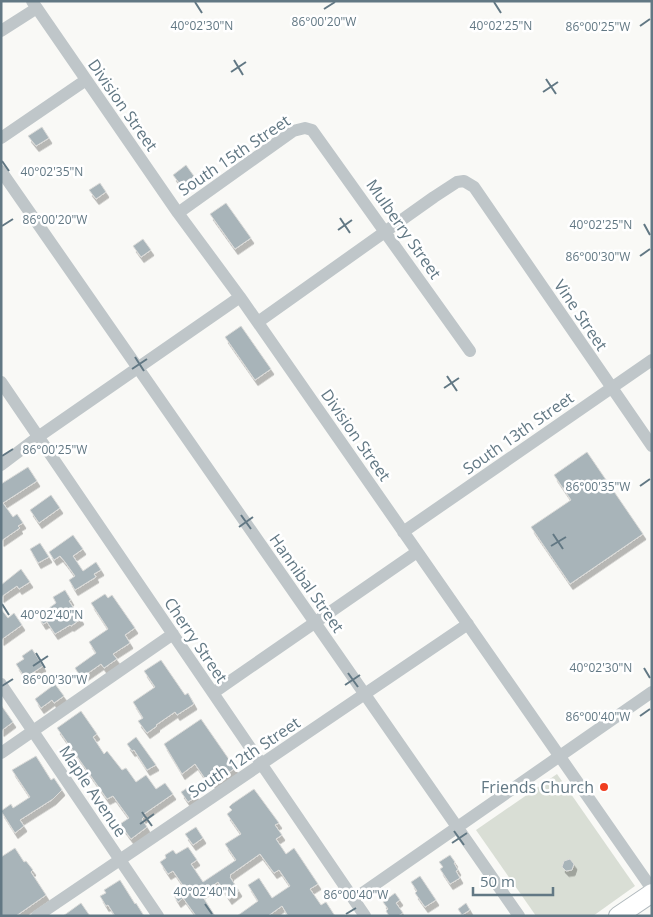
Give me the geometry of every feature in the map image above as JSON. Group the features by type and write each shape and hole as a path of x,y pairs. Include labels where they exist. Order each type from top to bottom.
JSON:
{"main road":[{"path":"618,916 652,893"}],"street":[{"path":"1,31 34,4"},
{"name":"Division Street","path":"34,4 178,213 258,322 652,889"},
{"path":"1,138 86,80"},
{"name":"South 15th Street","path":"178,213 293,131 308,129"},
{"name":"Mulberry Street","path":"308,129 316,133 470,351"},
{"name":"Hannibal Street","path":"1,171 519,916"},
{"name":"Vine Street","path":"387,232 457,182 464,181 474,187 652,446"},
{"path":"258,322 387,232"},
{"path":"1,464 240,297"},
{"name":"South 13th Street","path":"403,532 652,360"},
{"name":"Cherry Street","path":"1,382 365,916"},
{"path":"213,693 417,552"},
{"name":"South 12th Street","path":"37,916 468,624"},
{"path":"1,753 173,634"},
{"name":"Maple Avenue","path":"1,684 158,916"},
{"path":"354,899 652,692"}],"shaded area":[{"path":"557,774 635,886 593,916 536,916 476,830"}],"building":[{"path":"42,127 49,138 36,146 28,136"},
{"path":"186,165 196,179 183,188 173,175"},
{"path":"100,183 106,192 96,199 89,190"},
{"path":"226,203 251,238 235,249 210,214"},
{"path":"143,239 151,250 141,257 133,246"},
{"path":"241,326 271,369 255,380 225,337"},
{"path":"587,452 643,534 570,584 531,527 571,500 554,475"},
{"path":"28,467 37,481 3,503 13,517 17,514 23,523 18,526 20,528 1,541 1,484"},
{"path":"51,495 60,508 39,523 30,510"},
{"path":"73,535 83,549 73,556 83,571 96,562 101,570 94,574 96,577 75,590 69,580 75,576 60,556 54,560 49,552"},
{"path":"40,543 49,557 38,563 30,549"},
{"path":"21,569 30,582 19,589 17,586 1,597 1,585"},
{"path":"65,590 71,600 69,601 81,619 55,634 47,622 43,624 38,616 56,603 53,597"},
{"path":"105,594 108,598 112,595 135,628 125,635 130,643 113,654 117,659 104,668 101,664 81,678 75,668 96,653 89,642 108,629 91,603"},
{"path":"1,609 8,618 14,613 22,625 1,640"},
{"path":"32,649 43,666 25,678 16,664 24,659 22,656"},
{"path":"161,660 185,695 188,693 194,704 177,715 175,712 147,733 138,721 143,718 133,702 155,687 144,671"},
{"path":"55,684 64,696 54,703 52,700 41,708 35,699"},
{"path":"1,705 13,722 1,731"},
{"path":"81,711 97,734 93,737 104,754 107,751 122,770 126,768 136,782 146,775 156,789 165,783 173,794 144,814 145,816 142,819 147,827 131,839 120,824 129,818 113,796 107,799 57,728"},
{"path":"201,719 235,768 213,784 209,778 206,780 195,764 182,774 164,744"},
{"path":"136,737 156,765 147,770 134,750 132,751 127,744"},
{"path":"36,756 51,780 54,778 62,790 53,799 20,820 24,826 15,833 1,811 11,804 13,808 30,797 12,770"},
{"path":"190,786 197,796 188,802 181,792"},
{"path":"254,789 279,823 275,825 282,835 276,839 286,854 294,848 318,884 310,889 321,905 326,902 335,916 288,916 282,906 268,916 237,916 258,901 248,885 259,878 272,898 290,886 279,870 274,873 260,854 230,875 239,891 229,899 218,882 201,894 215,916 196,916 183,898 178,902 173,894 184,887 173,871 168,874 160,862 166,858 165,855 173,850 176,854 188,847 197,860 191,864 203,882 236,860 225,844 241,834 227,814 232,810 229,807 232,804"},
{"path":"196,827 203,838 193,845 185,834"},
{"path":"15,848 24,862 26,861 33,870 31,872 46,895 16,916 1,916 1,857"},
{"path":"450,855 455,862 458,870 456,871 460,878 450,884 440,869 443,867 439,862"},
{"path":"570,859 574,864 572,870 566,871 562,867 564,861"},
{"path":"420,876 436,900 425,907 415,893 417,891 411,882"},
{"path":"120,880 144,916 115,916 108,905 106,906 100,896 106,893 104,890"},
{"path":"395,893 400,900 396,903 403,913 398,916 389,916 386,911 388,909 383,902"},
{"path":"81,903 90,916 63,916"},
{"path":"466,903 470,910 462,915 458,909"}],"place":[{"name":"Friends Church","path":"604,787"}]}
